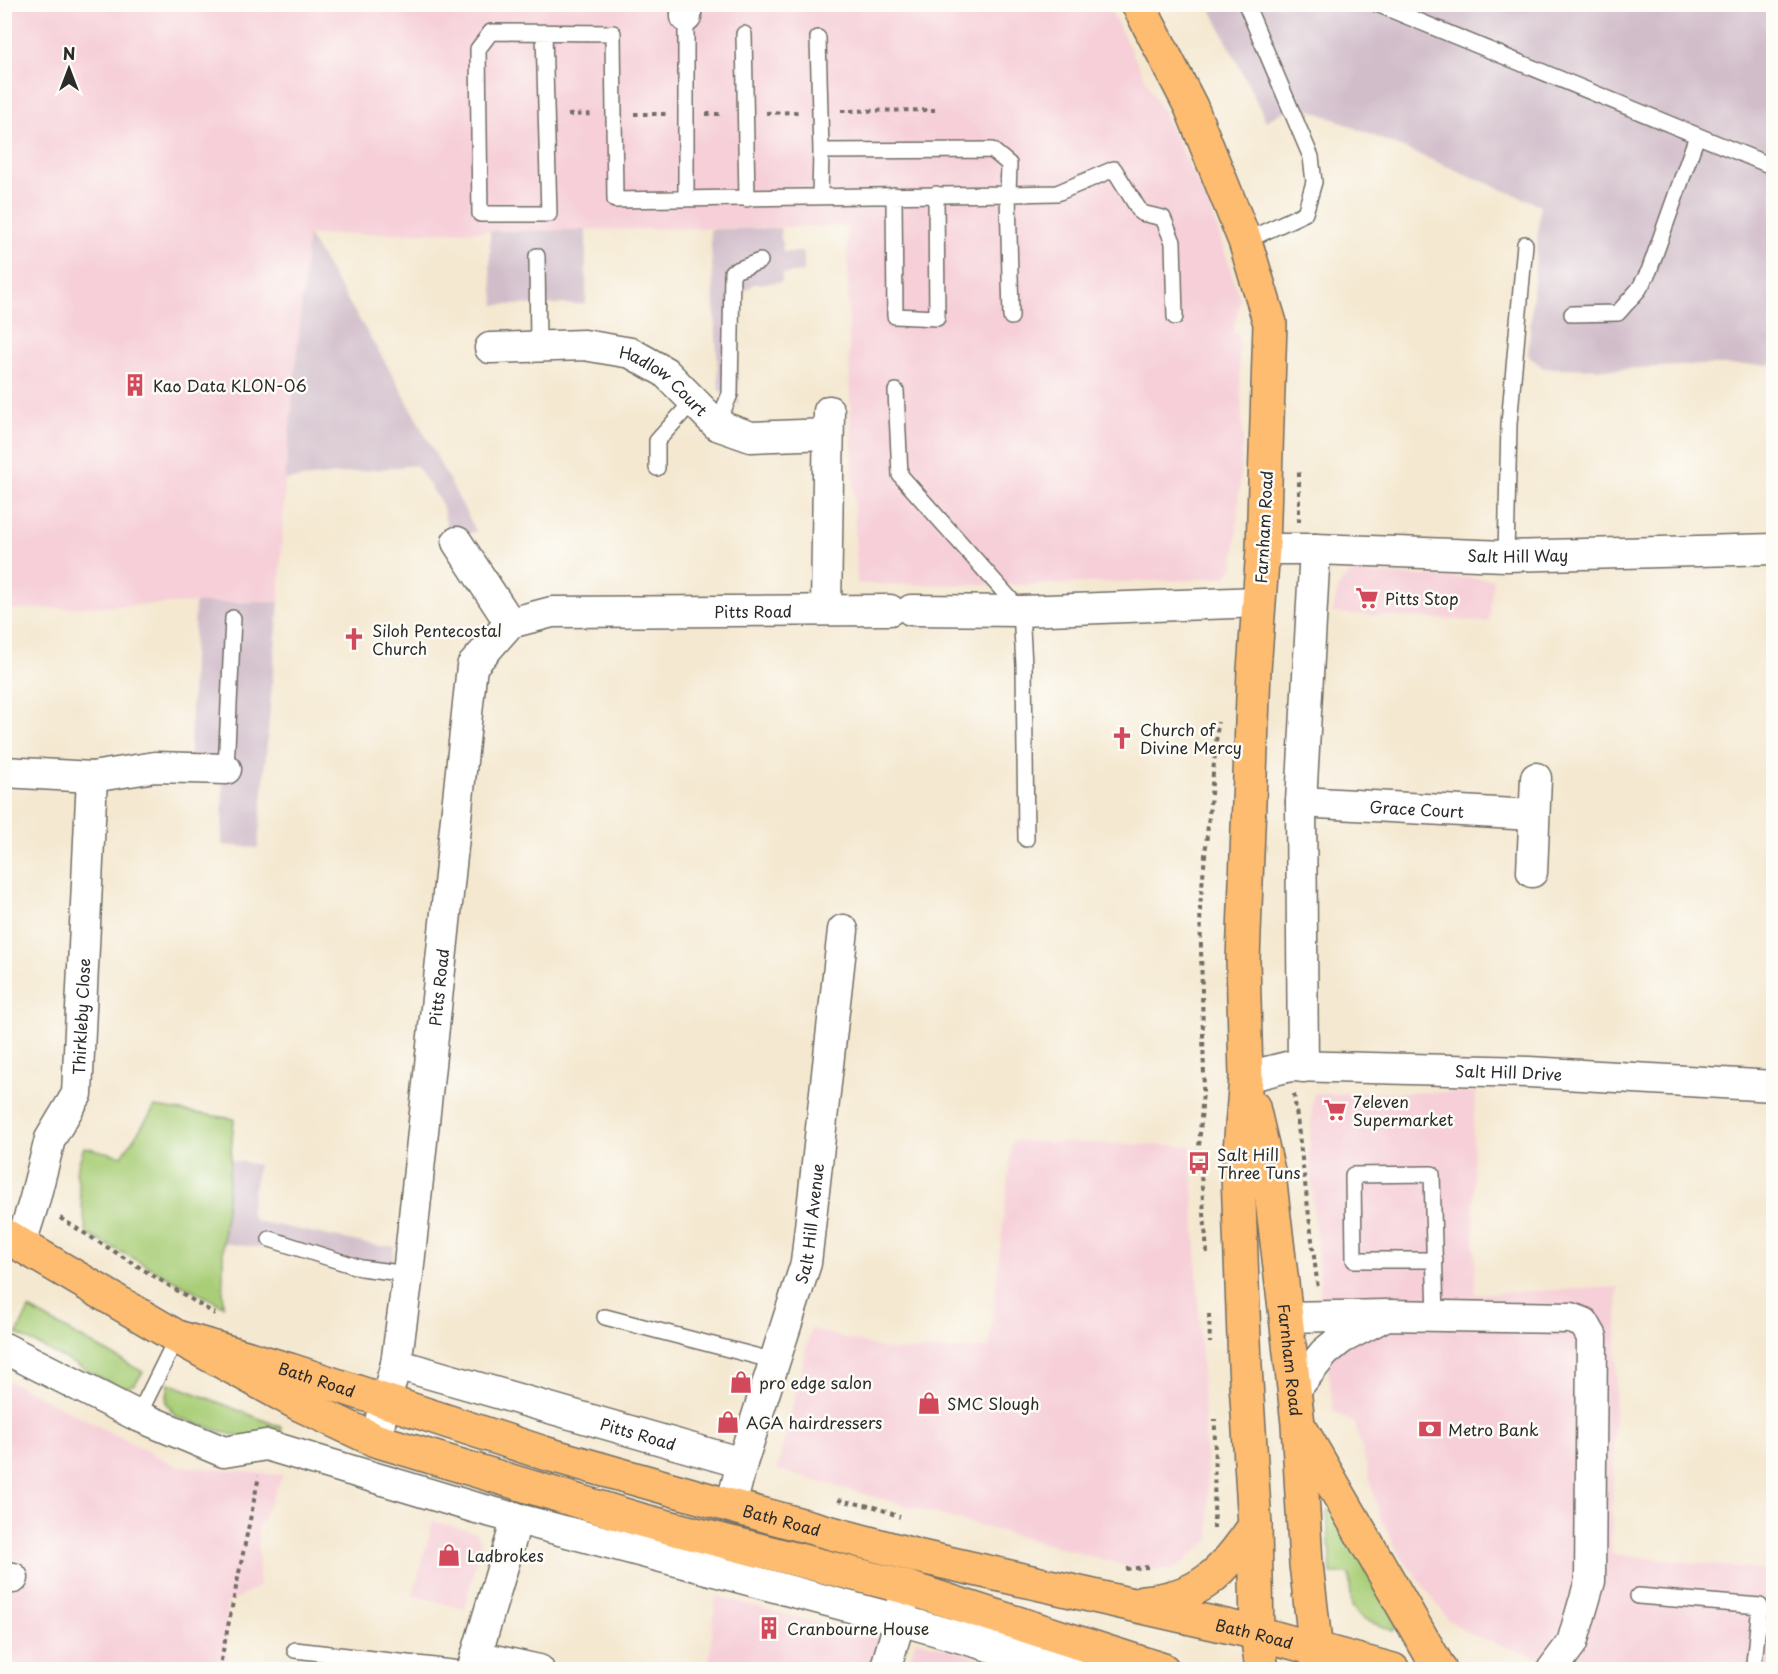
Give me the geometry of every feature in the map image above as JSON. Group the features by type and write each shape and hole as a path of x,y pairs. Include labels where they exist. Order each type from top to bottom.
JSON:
{"main road":[{"name":"Farnham Road","path":"1138,4 1191,107 1245,241 1270,323 1263,549 1254,670 1244,949 1246,1077 1238,1174 1245,1366 1255,1526 1257,1633 1262,1670"},
{"name":"Farnham Road","path":"1246,1077 1269,1175 1298,1424 1306,1564 1317,1659"},
{"name":"Bath Road","path":"10,1236 177,1337 299,1404 375,1440 644,1521 905,1587 1163,1670"},
{"name":"Bath Road","path":"177,1337 290,1370 544,1453 731,1506 917,1556 1257,1633 1317,1659 1393,1670"},
{"path":"1298,1424 1440,1670"},
{"path":"1096,1597 1135,1603 1153,1602 1185,1594 1203,1584 1228,1563 1255,1526"}],"street":[{"name":"Hadlow Court","path":"490,348 584,345 631,353 664,372 717,425 751,436 828,422 826,609"},
{"path":"457,542 510,623"},
{"name":"Salt Hill Way","path":"1263,549 1506,556 1773,549"},
{"path":"1303,1067 1300,802 1316,549"},
{"name":"Pitts Road","path":"375,1440 396,1364 408,1274 472,666 510,623 552,612 826,609 1021,611 1259,602"},
{"path":"4,772 92,777 155,767 226,769"},
{"name":"Thirkleby Close","path":"10,1236 34,1202 50,1139 77,1094 92,777"},
{"path":"1532,872 1536,778"},
{"name":"Grace Court","path":"1300,802 1533,814"},
{"name":"Salt Hill Avenue","path":"731,1506 742,1463 806,1263 843,930"},
{"name":"Salt Hill Drive","path":"1246,1077 1291,1066 1529,1072 1773,1086"},
{"path":"1286,1317 1386,1315 1571,1318 1584,1323 1592,1337 1590,1581 1572,1643 1552,1670"},
{"path":"1294,1391 1324,1353 1341,1339 1386,1315"},
{"path":"4,1348 138,1416 224,1452 266,1445 473,1507 900,1620 1072,1670"},
{"name":"Pitts Road","path":"396,1364 742,1463"},
{"path":"515,1517 512,1536 472,1665 539,1670"},
{"path":"885,1670 900,1620 905,1587"}],"lane":[{"path":"1245,241 1305,213 1314,182 1311,156 1246,4"},
{"path":"1377,4 1773,166"},
{"path":"686,11 686,198"},
{"path":"544,33 549,214 480,214 478,49 491,32 613,33 615,200 1057,193 1114,169 1141,213 1163,218 1173,242 1175,317"},
{"path":"744,34 747,199"},
{"path":"818,38 820,196"},
{"path":"1572,314 1618,313 1639,290 1649,272 1697,136"},
{"path":"821,151 992,150 1008,164 1011,317"},
{"path":"894,195 895,316 937,318 936,195"},
{"path":"1506,556 1509,424 1526,244"},
{"path":"537,256 538,347"},
{"path":"717,425 730,394 732,272 760,261"},
{"path":"896,391 900,475 1021,611 1024,664 1026,839"},
{"path":"657,468 657,441 693,402"},
{"path":"226,769 233,618"},
{"path":"1435,1260 1354,1260 1353,1175 1432,1174 1435,1260 1436,1316"},
{"path":"270,1239 361,1268 408,1274"},
{"path":"605,1317 774,1361"},
{"path":"138,1416 177,1337"},
{"path":"1638,1596 1760,1606 1754,1663"},
{"path":"295,1650 472,1665"}],"path":[{"path":"1208,1261 1199,1147 1204,1077 1200,907 1219,716"},
{"path":"34,1202 220,1317"},
{"path":"1209,1306 1211,1351"},
{"path":"1214,1536 1215,1418"},
{"path":"219,1670 266,1445"},
{"path":"834,1499 875,1507 903,1518"},
{"path":"1118,1568 1156,1566"}],"shaded area":[{"path":"4,5 1108,5 1210,206 1240,300 1233,332 1238,333 1243,438 1234,567 1225,577 1188,580 1015,585 857,584 850,399 847,226 308,235 285,480 279,602 5,610"},
{"path":"1209,5 1773,5 1773,363 1769,365 1701,365 1618,369 1543,368 1528,355 1540,205 1297,104 1266,121"},
{"path":"780,228 783,252 804,252 804,272 782,274 782,282 753,284 732,304 739,405 719,390 710,229"},
{"path":"586,230 586,304 495,305 490,268 490,231"},
{"path":"308,235 396,380 476,531 450,541 442,504 416,465 285,480"},
{"path":"1351,573 1493,579 1489,622 1333,613 1338,588"},
{"path":"279,602 258,848 222,845 223,780 189,778 195,603"},
{"path":"1476,1092 1473,1131 1475,1294 1618,1287 1611,1554 1773,1571 1773,1669 1568,1669 1469,1634 1448,1619 1398,1552 1380,1517 1355,1423 1333,1411 1309,1154 1313,1094"},
{"path":"1012,1141 1191,1146 1210,1540 1173,1570 1141,1570 777,1470 811,1329 893,1351 989,1348"},
{"path":"231,1160 258,1165 250,1213 256,1221 378,1246 394,1246 393,1273 378,1262 223,1243"},
{"path":"4,1378 176,1466 283,1475 258,1529 259,1586 227,1604 227,1669 5,1669"},
{"path":"433,1521 476,1533 481,1542 464,1609 413,1595"},
{"name":"Cranbourne House","path":"716,1596 884,1640 879,1669 708,1670"},
{"path":"915,1640 1024,1669 907,1670"}],"green space":[{"path":"155,1107 234,1119 223,1243 223,1306 87,1234 76,1171 84,1147 122,1156"},
{"path":"29,1309 143,1372 135,1384 122,1389 17,1334"},
{"path":"169,1383 281,1427 282,1436 240,1437 176,1417 166,1402"},
{"path":"1338,1508 1398,1626 1394,1631 1363,1619 1352,1607 1349,1574 1331,1574 1327,1511"}],"place":[{"name":"Kao Data KLON-06","path":"135,385"},
{"name":"Pitts Stop","path":"1367,598"},
{"name":"Siloh Pentecostal Church","path":"354,639"},
{"name":"Church of Divine Mercy","path":"1122,738"},
{"name":"7eleven Supermarket","path":"1335,1110"},
{"name":"Salt Hill Three Tuns","path":"1199,1163"},
{"name":"pro edge salon","path":"741,1382"},
{"name":"SMC Slough","path":"929,1403"},
{"name":"AGA hairdressers","path":"728,1422"},
{"name":"Metro Bank","path":"1430,1429"},
{"name":"Ladbrokes","path":"449,1555"},
{"name":"Cranbourne House","path":"769,1628"}]}
